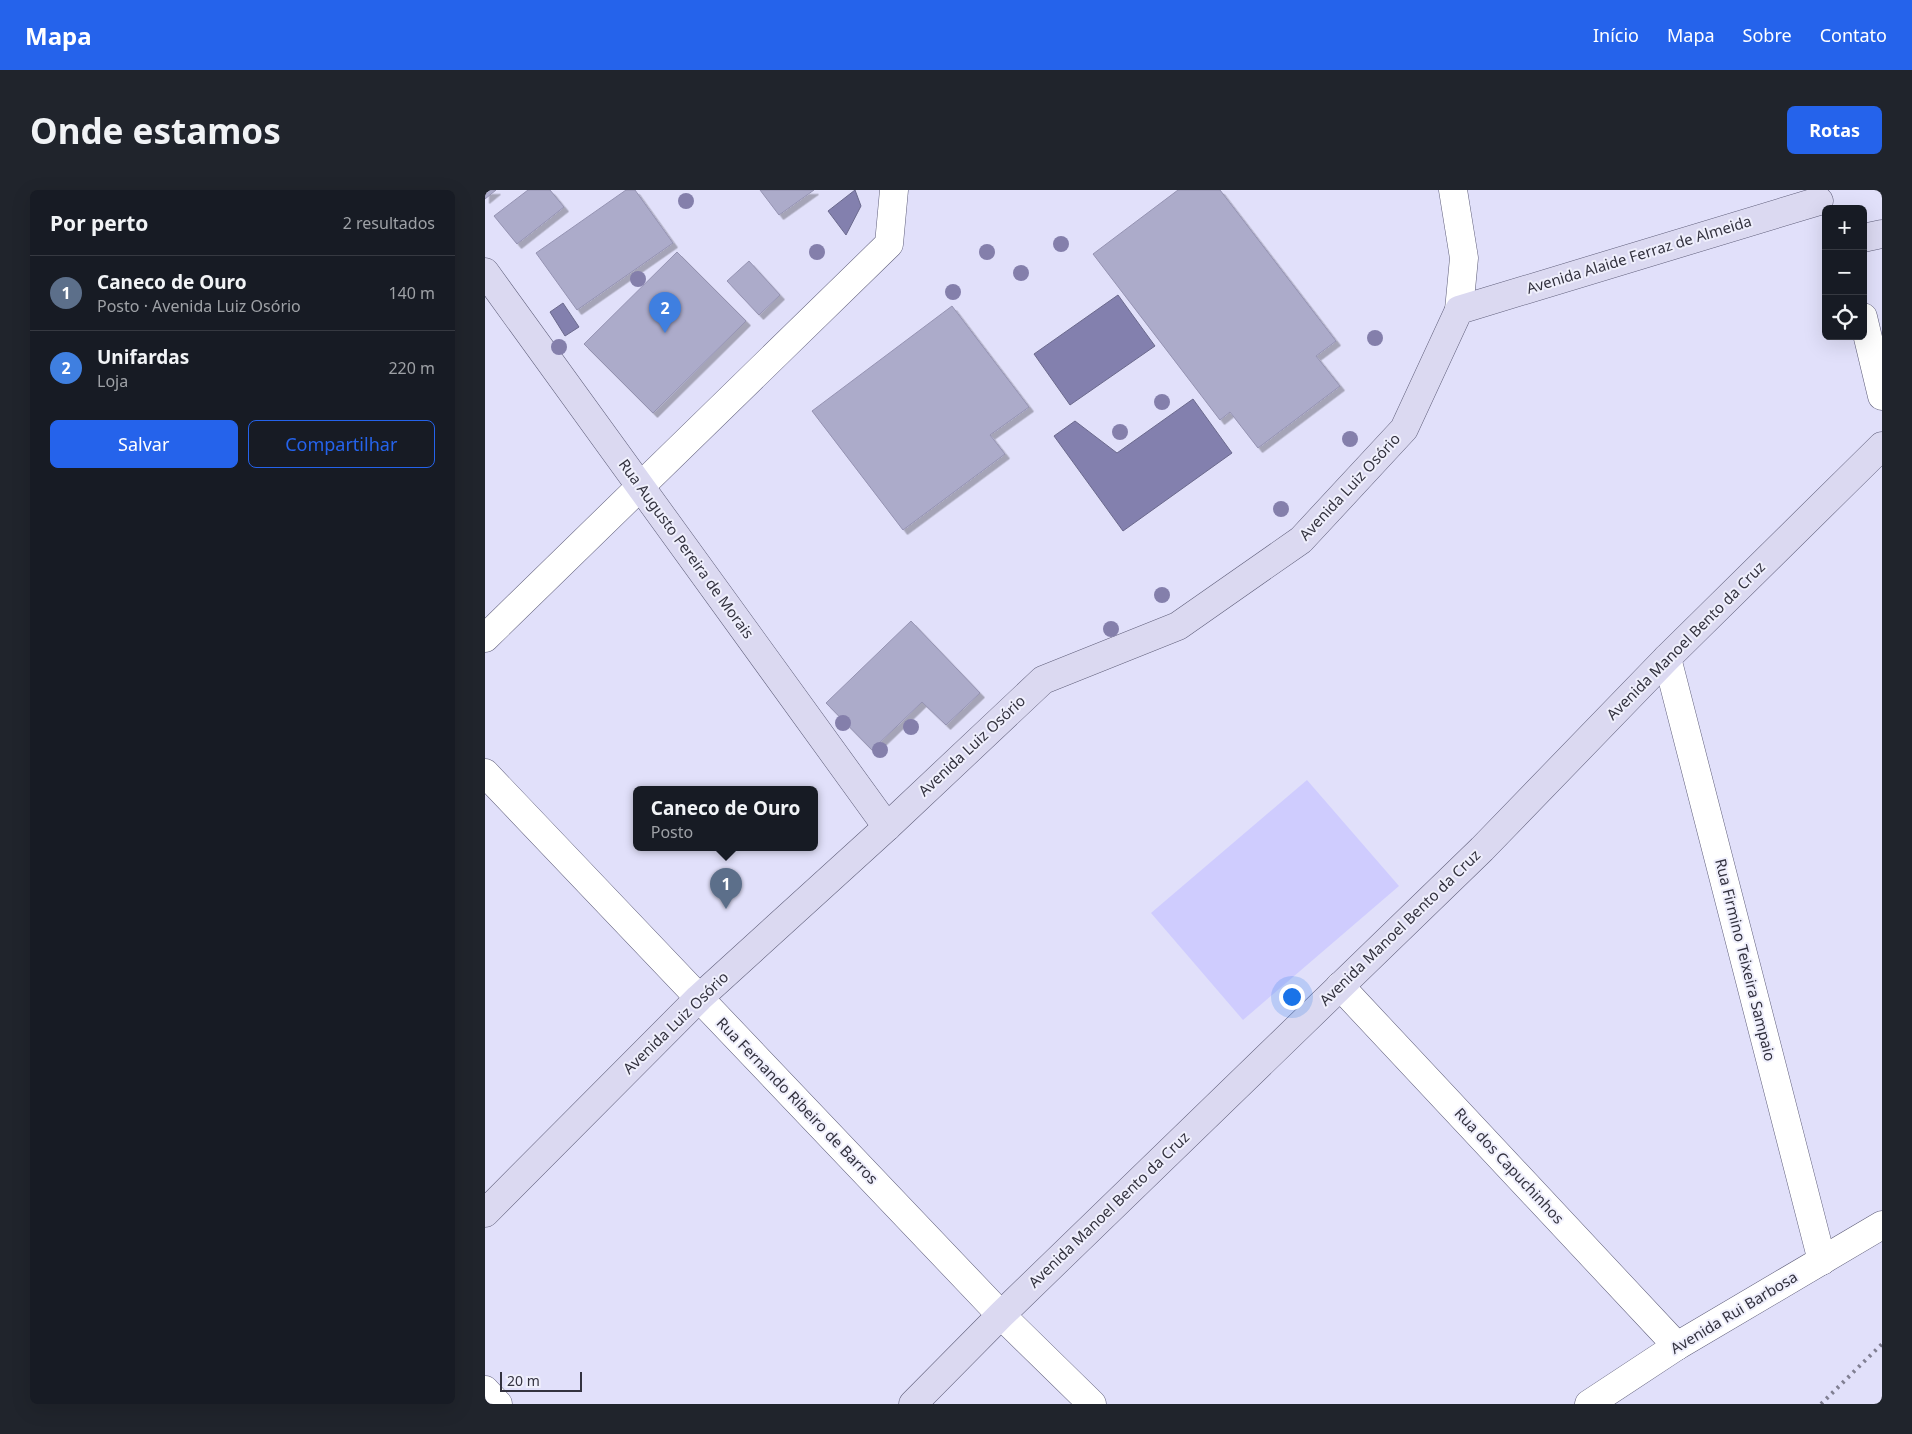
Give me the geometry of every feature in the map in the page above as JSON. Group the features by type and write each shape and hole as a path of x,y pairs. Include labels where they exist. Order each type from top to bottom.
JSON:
{"main road":[{"name":"Avenida Alaide Ferraz de Almeida","path":"1459,310 1820,199"},
{"path":"1867,237 1882,234"},
{"name":"Rua Augusto Pereira de Morais","path":"485,272 887,827"},
{"name":"Avenida Luiz Osório","path":"485,1213 699,998 887,827 1043,680 1178,626 1301,540 1404,429 1459,310"},
{"name":"Avenida Manoel Bento da Cruz","path":"913,1404 1001,1315 1482,848 1667,658 1882,446"}],"street":[{"path":"485,638 889,244 894,190"},
{"path":"1453,190 1464,258 1459,310"},
{"path":"1867,334 1882,396"},
{"name":"Rua Firmino Teixeira Sampaio","path":"1667,658 1822,1261"},
{"name":"Rua Fernando Ribeiro de Barros","path":"485,774 1001,1315 1092,1404"},
{"name":"Rua dos Capuchinhos","path":"1340,986 1677,1346"},
{"name":"Avenida Rui Barbosa","path":"1589,1404 1677,1346 1882,1225"},
{"path":"485,1390 498,1404"}],"shaded area":[{"path":"855,190 861,206 846,235 828,211"},
{"path":"1118,295 1155,346 1070,405 1034,354"},
{"path":"563,303 579,327 565,336 550,312"},
{"path":"1193,399 1232,453 1123,531 1054,436 1075,421 1117,453"},
{"path":"1307,780 1399,886 1243,1020 1151,913"}],"building":[{"path":"485,190 496,190 485,199"},
{"path":"528,190 550,190 564,207 517,244 494,216"},
{"path":"626,190 635,190 673,243 577,310 536,253"},
{"path":"760,190 814,190 779,215"},
{"path":"1178,190 1220,190 1336,341 1316,356 1340,386 1258,448 1230,412 1220,420 1093,254"},
{"path":"677,252 746,321 653,413 584,344"},
{"path":"749,261 780,295 759,315 727,281"},
{"path":"952,306 1029,407 990,435 1005,454 903,530 812,411"},
{"path":"911,621 980,693 946,725 922,702 872,750 826,703"}],"railway":[{"path":"1821,1404 1882,1344"}],"place":[{"name":"Unifardas","path":"665,333"},
{"name":"Caneco de Ouro","path":"726,909"}]}
